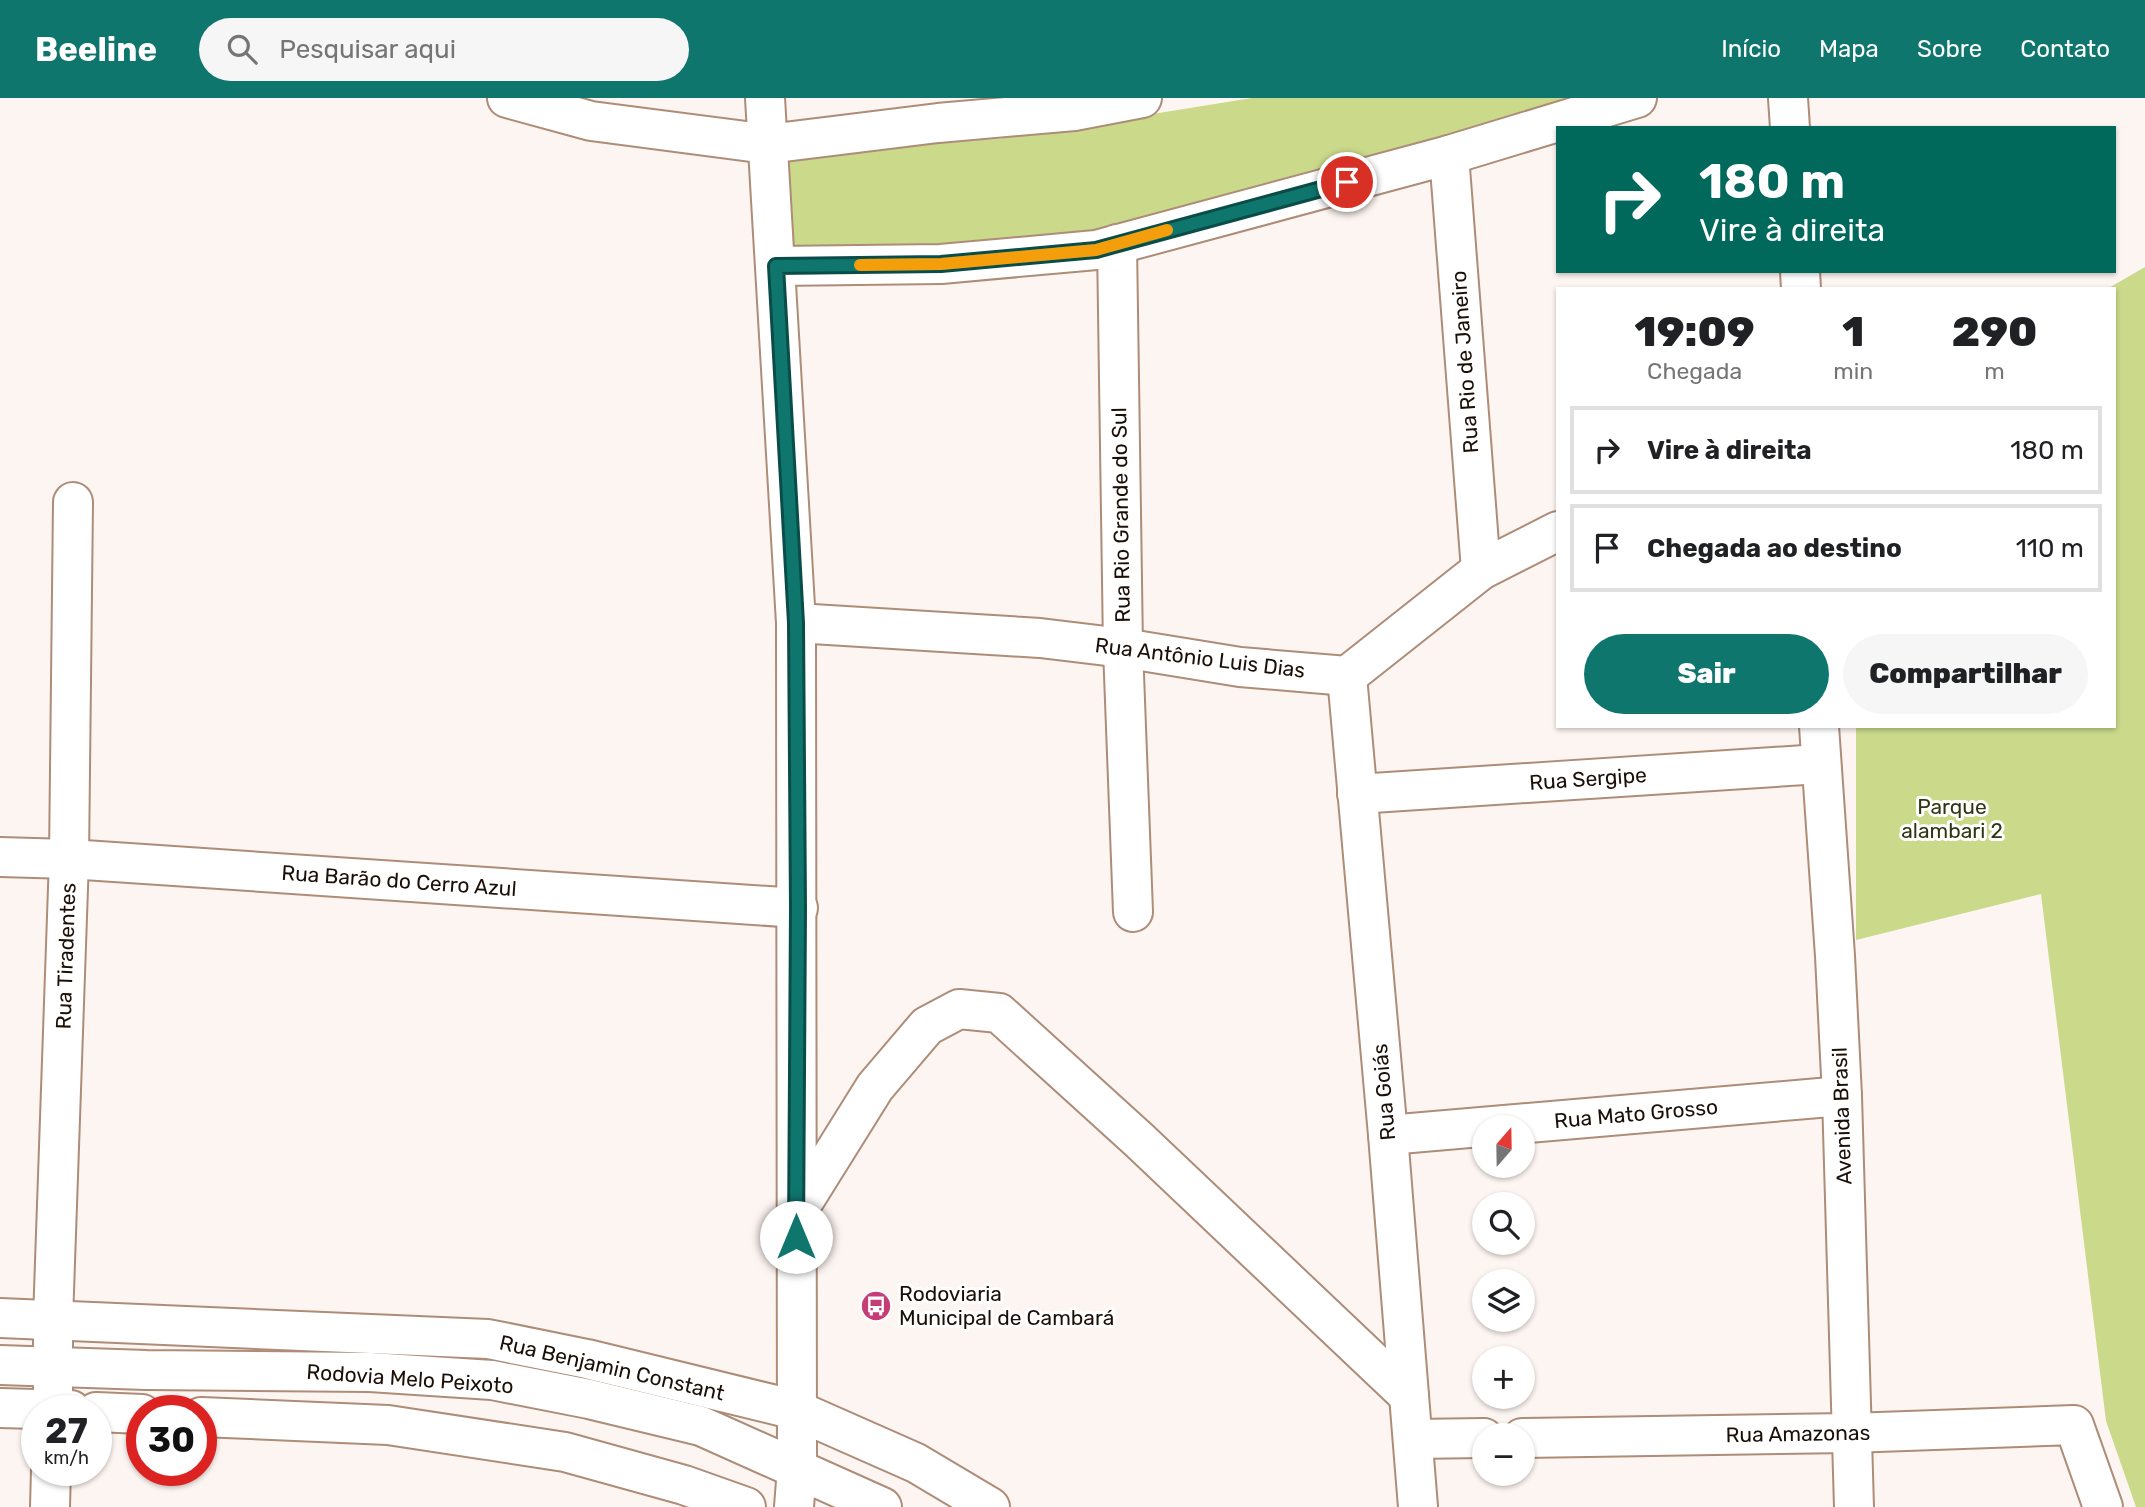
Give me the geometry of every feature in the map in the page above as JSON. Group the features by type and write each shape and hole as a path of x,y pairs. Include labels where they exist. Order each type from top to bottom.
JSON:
{"main road":[{"path":"508,98 591,121 768,144 938,123 1074,111 1142,98"},
{"path":"765,98 796,623 797,1468 794,1507"},
{"path":"776,266 941,264 1096,250 1449,155 1637,98"},
{"path":"1788,98 1790,126"},
{"name":"Rua Rio de Janeiro","path":"1449,155 1481,569"},
{"name":"Rua Rio Grande do Sul","path":"1117,244 1123,648 1133,912"},
{"name":"Rua Tiradentes","path":"53,1395 53,1320 69,859 73,502"},
{"path":"1347,676 1481,569 1556,532"},
{"name":"Rua Antônio Luis Dias","path":"796,623 1040,638 1240,667 1347,676"},
{"name":"Rua Goiás","path":"1347,676 1418,1507"},
{"name":"Avenida Brasil","path":"1819,728 1842,1096 1854,1507"},
{"name":"Rua Sergipe","path":"1357,794 1820,764"},
{"name":"Rua Barão do Cerro Azul","path":"0,857 69,859 798,908"},
{"path":"797,1212 875,1087 927,1026 959,1009 999,1013 1139,1140 1409,1396"},
{"name":"Rua Mato Grosso","path":"1388,1135 1842,1096"},
{"name":"Rua Benjamin Constant","path":"0,1318 488,1339 587,1359 796,1410 916,1463 990,1507"},
{"name":"Rodovia Melo Peixoto","path":"0,1365 146,1370 370,1372 492,1380 589,1399 701,1426 882,1507"},
{"path":"0,1408 21,1409"},
{"path":"217,1418 388,1425 565,1452 684,1485 746,1507"},
{"name":"Rua Amazonas","path":"1535,1438 1850,1433 2074,1425 2103,1507"},
{"path":"1413,1439 1472,1438"},
{"path":"50,1507 51,1486"}],"green space":[{"path":"1252,98 1591,98 1095,242 783,259 790,151 998,139"},
{"name":"Parque alambari 2","path":"2145,267 2145,1507 2136,1507 2106,1421 2041,894 1856,940 1856,728 2116,728 2116,287 2110,287"}],"slow traffic":[{"path":"860,265 941,264 1096,250 1167,230"}],"place":[{"name":"Rodoviaria Municipal de Cambará","path":"876,1306"}],"route":[{"path":"796,1237 796,623 776,266 941,264 1096,250 1347,182"}]}
